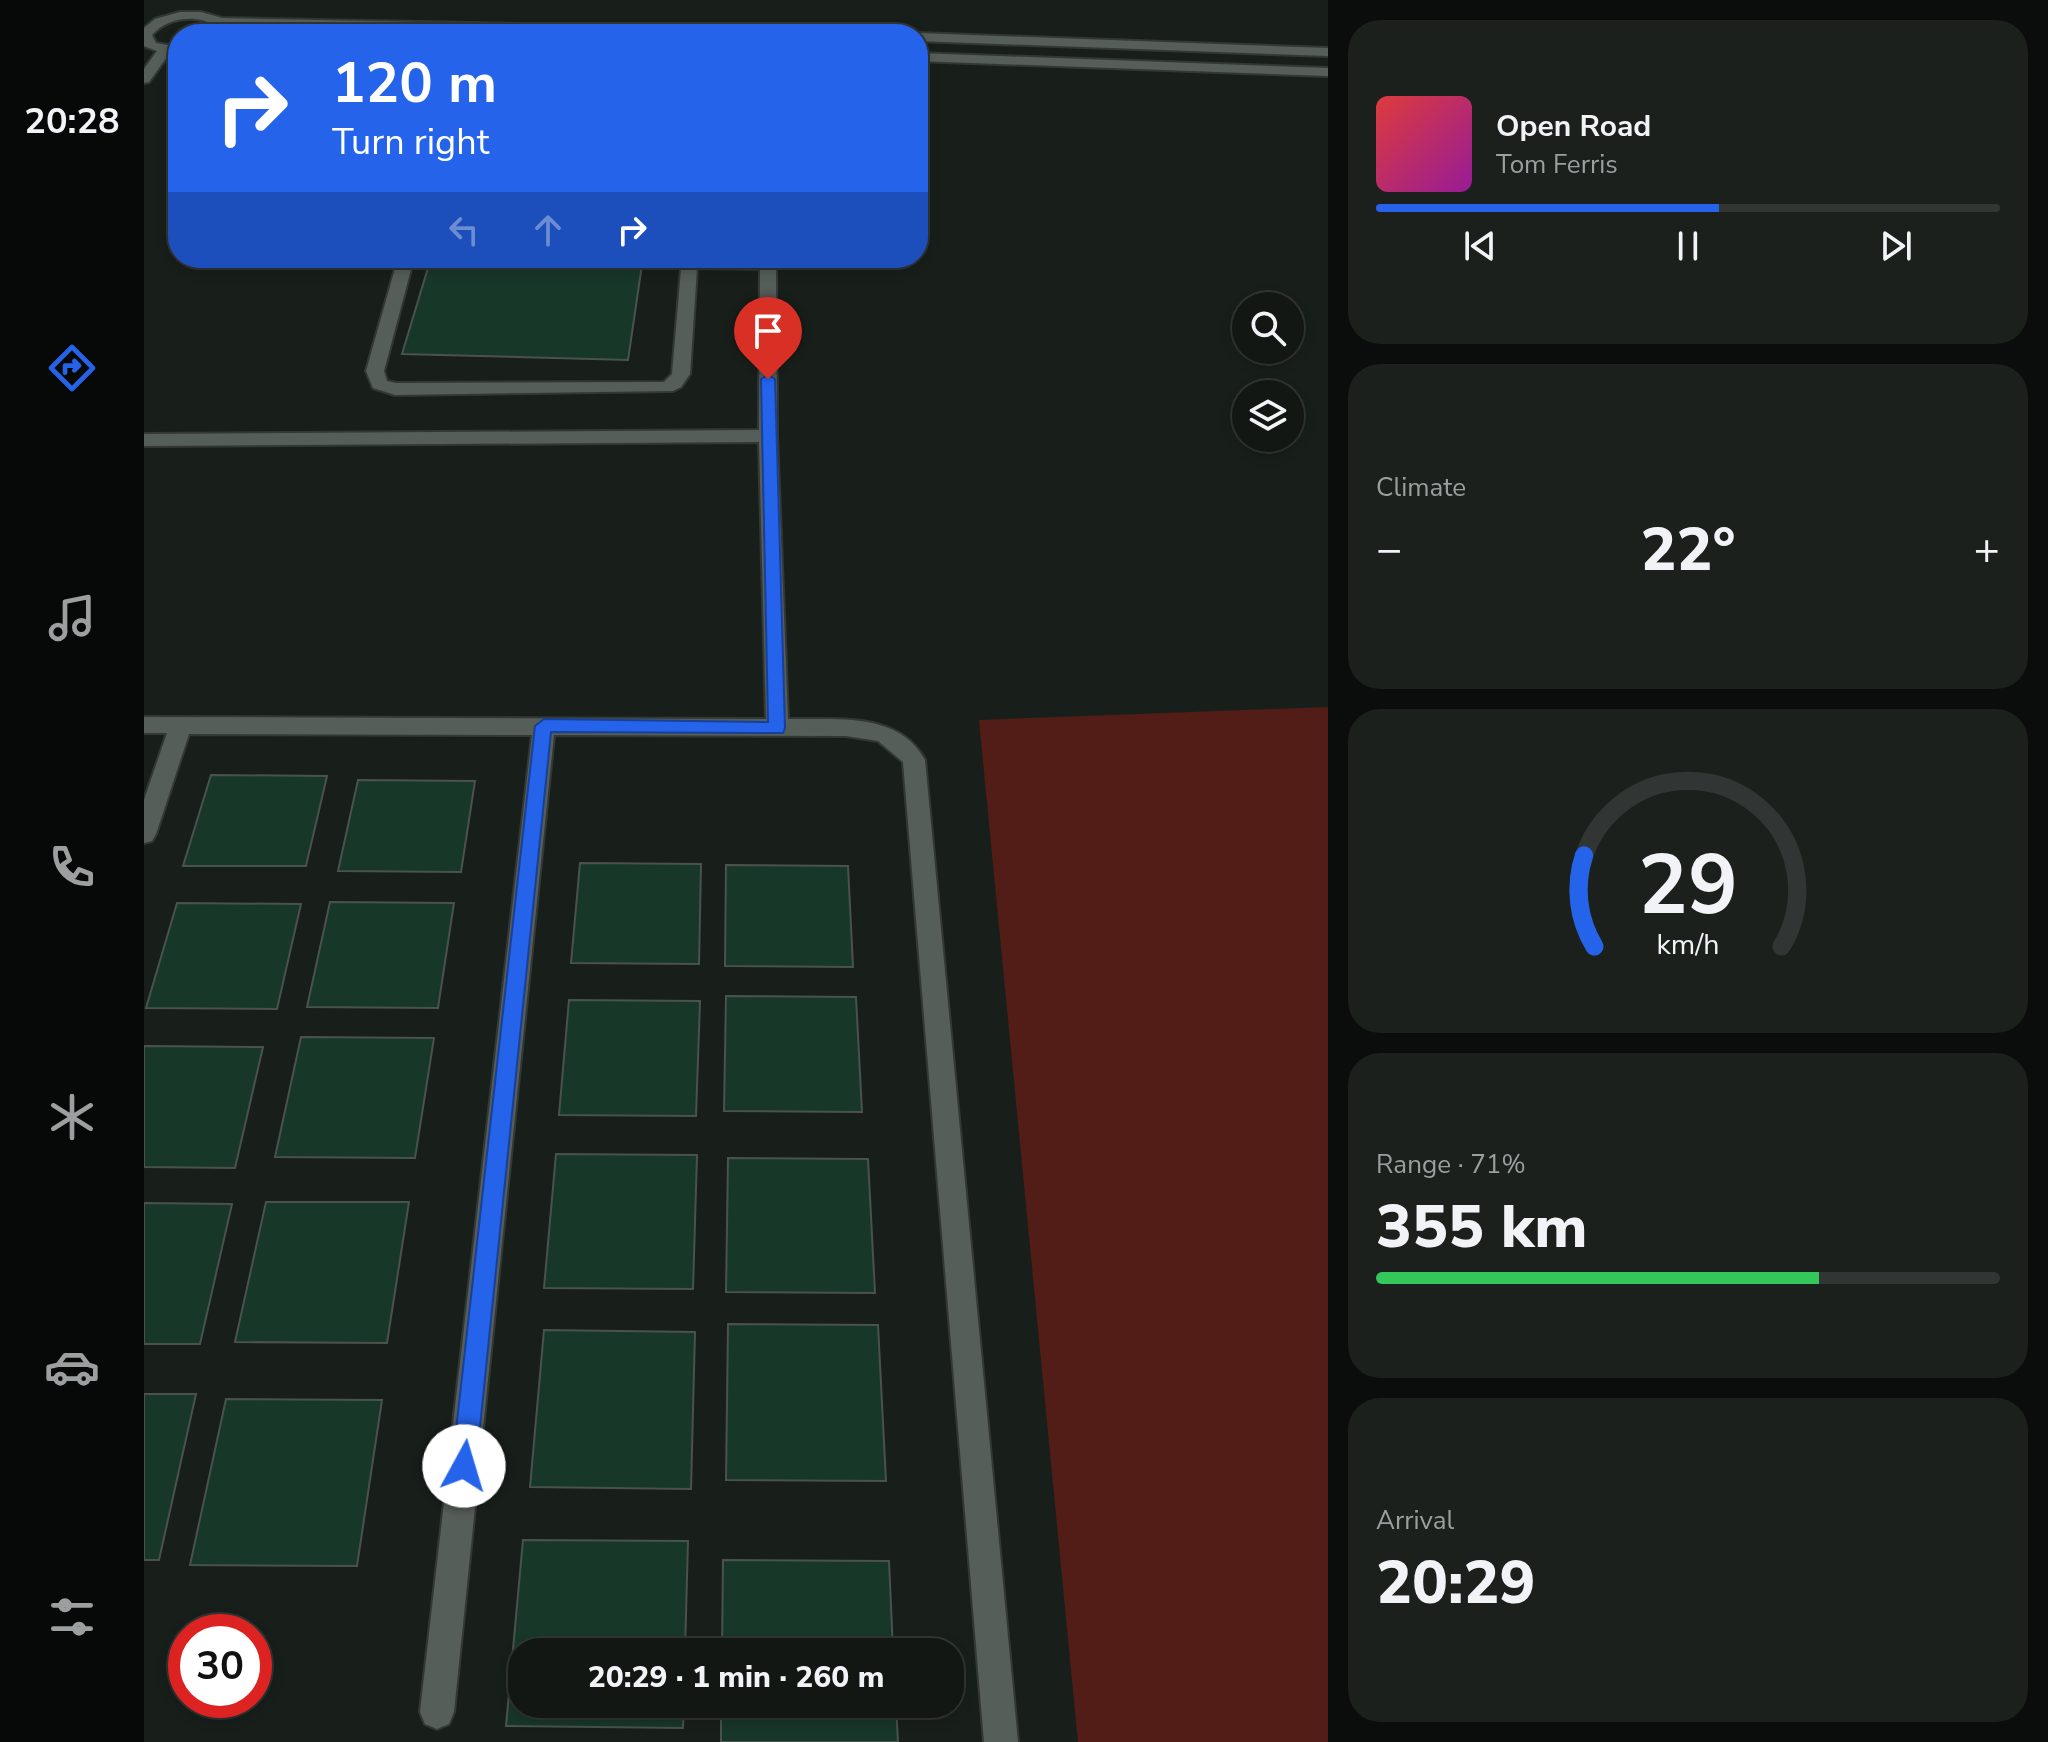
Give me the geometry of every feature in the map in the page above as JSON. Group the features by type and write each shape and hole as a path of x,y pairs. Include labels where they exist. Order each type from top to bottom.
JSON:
{"street":[{"path":"168,49 151,46 144,37 155,24 177,17 202,16 215,24"},
{"path":"244,22 341,24"},
{"path":"928,37 1328,52"},
{"path":"144,79 168,54"},
{"path":"928,57 1328,72"},
{"path":"403,268 375,371 379,384 395,389 667,387 675,383 681,374 689,268"},
{"path":"768,268 768,436 777,728"},
{"path":"144,440 768,436"},
{"path":"144,725 846,728 898,739 914,760 1001,1742"},
{"path":"144,834 181,725"},
{"path":"437,1712 544,726"}],"shaded area":[{"path":"1328,707 1328,1742 1078,1742 979,720"}],"building":[{"path":"428,268 642,268 628,360 402,354"},
{"path":"211,775 327,776 306,866 183,866"},
{"path":"358,780 475,781 461,872 338,871"},
{"path":"580,863 701,864 699,964 571,963"},
{"path":"726,865 848,866 853,967 725,966"},
{"path":"330,902 454,903 438,1008 307,1007"},
{"path":"177,903 301,904 277,1009 146,1008"},
{"path":"726,996 856,997 862,1112 724,1111"},
{"path":"569,1000 700,1001 696,1116 559,1115"},
{"path":"301,1037 434,1038 415,1158 275,1157"},
{"path":"144,1046 263,1047 235,1168 144,1167"},
{"path":"556,1154 697,1155 693,1289 544,1288"},
{"path":"728,1158 868,1159 875,1293 726,1292"},
{"path":"266,1202 409,1202 387,1343 235,1342"},
{"path":"144,1203 232,1204 200,1344 144,1344"},
{"path":"728,1324 878,1325 886,1481 726,1480"},
{"path":"544,1330 695,1332 691,1489 530,1487"},
{"path":"144,1394 196,1394 159,1560 144,1560"},
{"path":"226,1399 382,1400 357,1566 190,1565"},
{"path":"523,1540 688,1541 685,1638 514,1638"},
{"path":"723,1560 889,1561 892,1638 722,1638"},
{"path":"508,1704 508,1718 683,1718 683,1728 506,1726"},
{"path":"721,1718 897,1718 898,1742 721,1742"}],"route":[{"path":"464,1466 544,726 777,728 768,379"}]}
